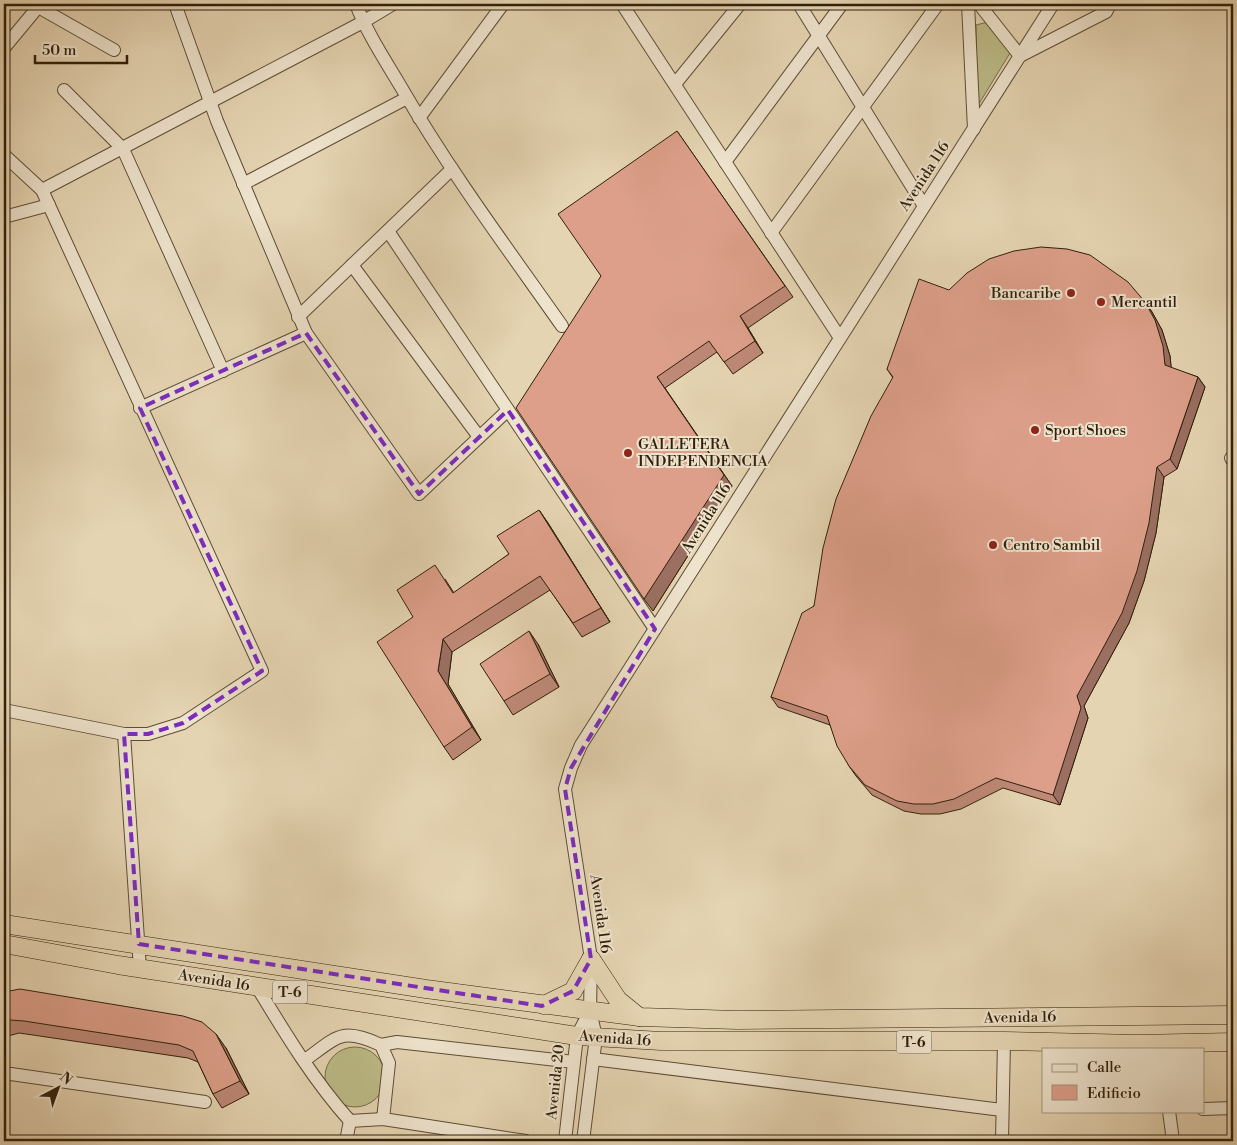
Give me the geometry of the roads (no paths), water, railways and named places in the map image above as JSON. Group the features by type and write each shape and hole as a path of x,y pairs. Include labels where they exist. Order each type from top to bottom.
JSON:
{"highway":[{"name":"Avenida 16","path":"4,924 542,1006 640,1017 746,1020 1233,1014"},
{"name":"Avenida 16","path":"4,944 140,969 577,1036 661,1041 1004,1041 1137,1044 1232,1042"},
{"path":"542,1006 573,991 591,960 618,1000 640,1017"}],"street":[{"path":"356,4 363,22 418,118 562,326"},
{"path":"42,190 363,22 393,4"},
{"path":"418,118 503,4"},
{"path":"675,84 740,4"},
{"path":"799,4 924,206"},
{"path":"725,162 842,4"},
{"path":"771,233 938,4"},
{"path":"968,4 974,129"},
{"path":"979,4 1020,56 1106,12 1110,4"},
{"name":"Avenida 116","path":"590,1011 591,960 566,790 570,768 581,745 1053,4"},
{"path":"4,48 36,5 114,50"},
{"path":"178,5 210,101 298,317 306,333 419,494 508,410"},
{"path":"628,6 675,84 840,338"},
{"path":"64,90 123,149 224,371"},
{"path":"243,184 407,98"},
{"path":"4,155 42,190 140,408 262,671 183,723 148,734 124,734 4,710"},
{"path":"298,317 452,169"},
{"path":"4,217 49,205"},
{"path":"388,231 655,629"},
{"path":"352,265 479,437"},
{"path":"140,408 306,333"},
{"path":"124,734 140,969"},
{"path":"257,987 290,1042 305,1060 324,1090 350,1121"},
{"path":"583,1141 596,1036 590,1011"},
{"name":"Avenida 20","path":"565,1141 577,1036 590,1011"},
{"path":"305,1060 338,1036 360,1036 382,1045 397,1042 574,1062"},
{"path":"1002,1141 1004,1041"},
{"path":"382,1045 389,1063 383,1119"},
{"path":"593,1059 1002,1110"},
{"path":"4,1076 11,1074 205,1102"},
{"path":"1204,1108 1233,1108"},
{"path":"1168,1112 1173,1141"},
{"path":"350,1121 383,1119 526,1141"},
{"path":"346,1141 350,1121"}],"place":[{"name":"Bancaribe","path":"1071,293"},
{"name":"Mercantil","path":"1101,302"},
{"name":"Sport Shoes","path":"1035,430"},
{"name":"GALLETERA INDEPENDENCIA","path":"628,453"},
{"name":"Centro Sambil","path":"993,545"}]}
